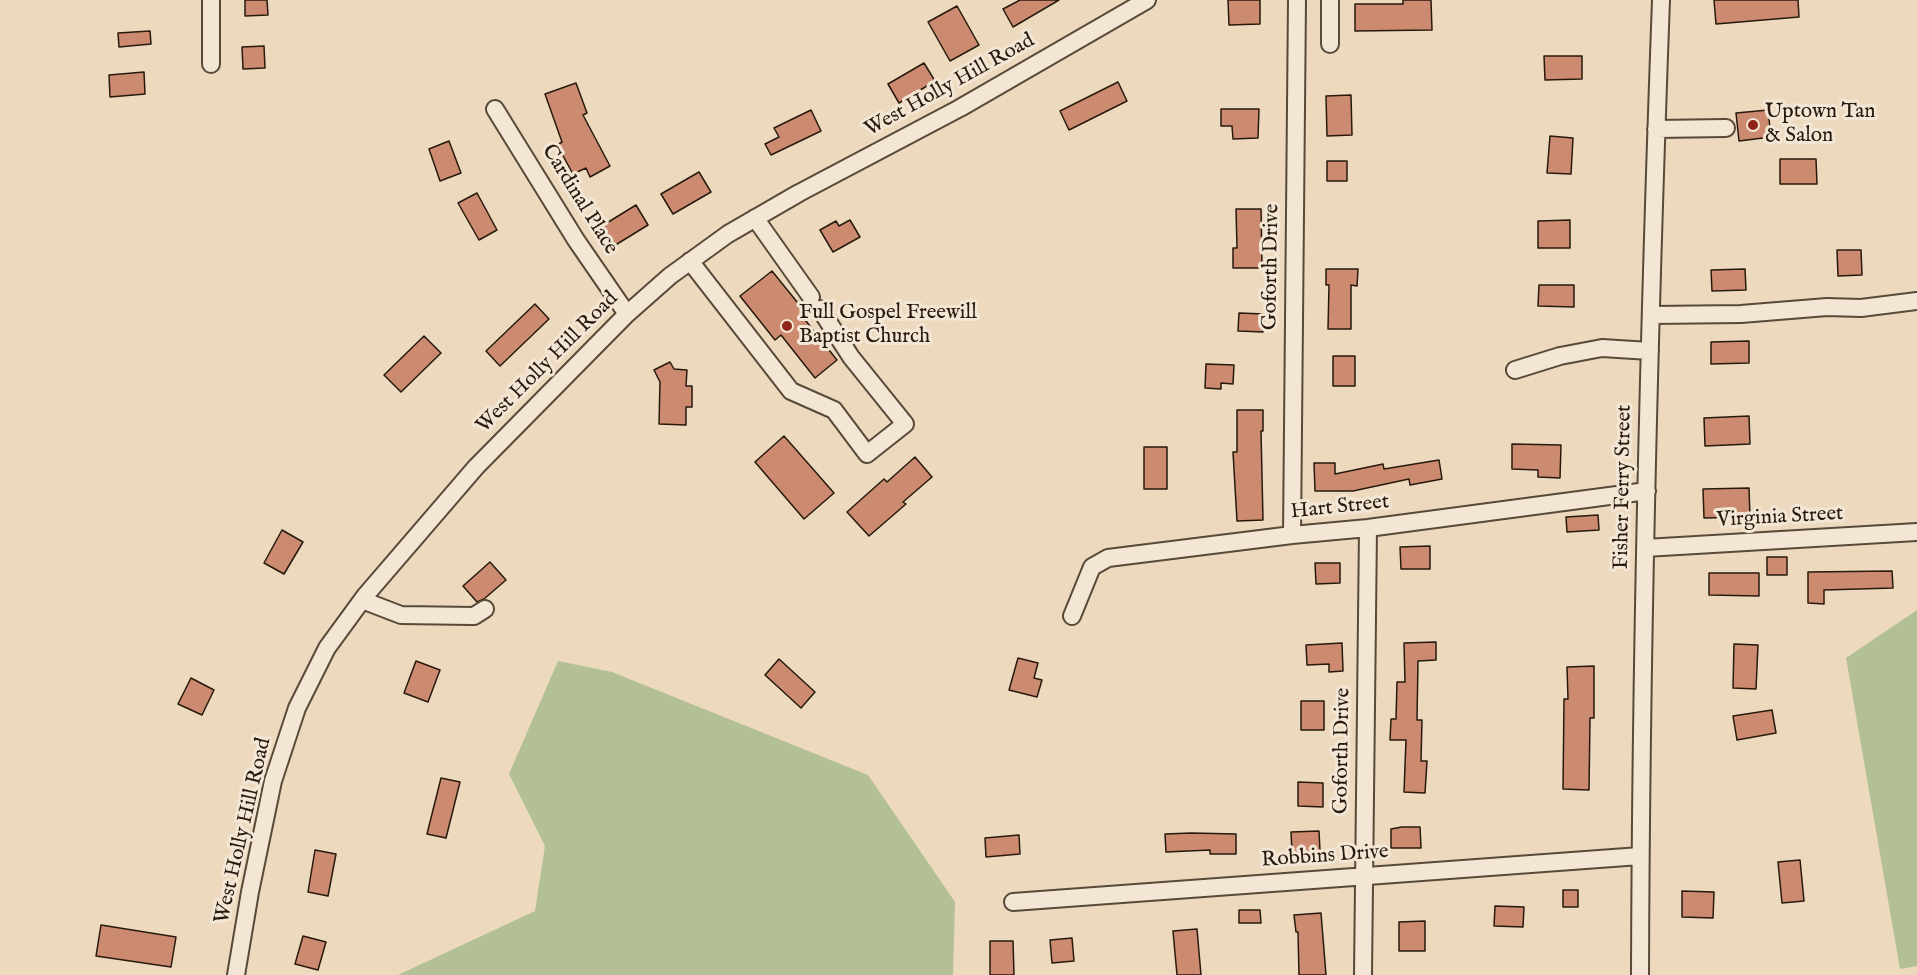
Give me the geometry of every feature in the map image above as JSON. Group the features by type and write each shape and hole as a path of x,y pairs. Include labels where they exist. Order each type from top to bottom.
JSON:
{"street":[{"path":"211,0 211,64"},
{"name":"West Holly Hill Road","path":"236,975 273,781 297,708 327,648 362,600 476,467 627,314 690,261 755,218 960,108 1147,0"},
{"name":"Goforth Drive","path":"1292,535 1297,0"},
{"path":"1330,0 1330,44"},
{"name":"Fisher Ferry Street","path":"1640,975 1645,548 1661,0"},
{"name":"Cardinal Place","path":"495,109 576,240 627,314"},
{"path":"1656,129 1726,128"},
{"path":"690,261 791,391 834,410 867,454 905,424 851,357 755,218"},
{"path":"1651,315 1741,314 1827,307 1861,308 1917,301"},
{"path":"1515,370 1578,351 1602,348 1650,351"},
{"name":"Hart Street","path":"1072,616 1092,567 1108,558 1368,528 1647,491"},
{"name":"Goforth Drive","path":"1363,975 1368,528"},
{"name":"Virginia Street","path":"1645,548 1917,532"},
{"path":"362,600 401,615 474,616 485,609"},
{"name":"Robbins Drive","path":"1013,902 1640,856"}],"green space":[{"path":"1917,610 1917,966 1900,969 1846,658"},
{"path":"558,661 612,672 868,775 955,902 953,975 398,975 535,911 545,846 509,774"}],"building":[{"path":"245,0 267,0 268,15 245,16"},
{"path":"1020,0 1059,0 1013,27 1003,9"},
{"path":"1228,0 1260,0 1260,24 1229,25"},
{"path":"1403,0 1431,0 1432,30 1355,31 1355,4 1403,4"},
{"path":"1714,0 1798,0 1799,17 1716,24"},
{"path":"957,6 979,45 950,61 928,22"},
{"path":"150,31 151,44 119,47 118,33"},
{"path":"264,46 265,68 243,69 242,47"},
{"path":"1544,56 1582,56 1582,79 1545,80"},
{"path":"924,63 935,81 899,103 888,84"},
{"path":"144,72 145,94 110,97 109,75"},
{"path":"1118,82 1127,101 1069,130 1060,111"},
{"path":"576,83 587,113 583,115 610,166 590,177 586,168 573,174 557,145 562,142 545,94"},
{"path":"1351,95 1352,135 1327,136 1326,96"},
{"path":"1221,109 1259,109 1258,138 1233,139 1232,126 1221,126"},
{"path":"811,110 821,131 771,155 765,144 779,137 774,128"},
{"path":"1768,110 1771,137 1739,141 1736,113"},
{"path":"1550,136 1573,138 1571,174 1547,173"},
{"path":"449,141 461,173 440,181 429,149"},
{"path":"1780,159 1816,159 1817,184 1780,184"},
{"path":"1327,161 1347,161 1347,181 1327,181"},
{"path":"699,172 711,192 673,214 661,194"},
{"path":"477,193 497,230 479,240 458,203"},
{"path":"636,205 648,225 609,249 597,229"},
{"path":"1236,209 1261,209 1262,268 1233,268 1233,248 1237,248"},
{"path":"850,220 860,237 833,252 820,230 836,221 839,226"},
{"path":"1570,220 1570,248 1538,248 1538,221"},
{"path":"1837,250 1861,250 1862,275 1838,276"},
{"path":"1326,269 1358,269 1357,286 1351,285 1351,329 1328,329 1329,285 1326,285"},
{"path":"1745,269 1746,290 1712,291 1711,270"},
{"name":"Full Gospel Freewill Baptist Church","path":"772,271 806,313 802,316 837,360 815,378 781,335 775,340 740,296"},
{"path":"1539,285 1574,285 1574,307 1538,306"},
{"path":"535,304 549,319 500,366 486,351"},
{"path":"1239,313 1264,314 1263,332 1238,331"},
{"path":"424,336 441,353 401,392 384,375"},
{"path":"1749,341 1749,363 1711,364 1711,342"},
{"path":"1333,356 1355,356 1355,386 1333,386"},
{"path":"670,362 674,369 687,370 686,386 692,386 692,407 686,407 686,425 659,424 660,382 654,370"},
{"path":"1206,364 1234,365 1233,384 1221,383 1221,389 1205,388"},
{"path":"1237,410 1263,410 1263,431 1261,431 1263,520 1237,521 1233,452 1237,452"},
{"path":"1749,416 1750,444 1705,446 1704,418"},
{"path":"784,436 834,493 804,519 755,462"},
{"path":"1512,444 1561,445 1560,478 1538,477 1538,470 1512,469"},
{"path":"1144,447 1167,447 1167,489 1144,489"},
{"path":"915,457 932,477 903,502 906,504 869,536 847,512 884,479 887,482"},
{"path":"1439,460 1442,479 1410,485 1409,479 1353,491 1315,491 1314,463 1335,463 1335,474 1383,464 1384,469"},
{"path":"1749,488 1750,517 1704,518 1703,489"},
{"path":"1598,515 1599,530 1567,532 1566,517"},
{"path":"282,530 303,542 284,574 264,563"},
{"path":"1430,546 1430,569 1401,569 1400,547"},
{"path":"1767,557 1787,557 1787,575 1767,575"},
{"path":"490,562 506,580 484,599 477,602 463,586"},
{"path":"1315,563 1340,563 1340,583 1316,584"},
{"path":"1892,571 1893,588 1824,590 1824,604 1808,603 1808,572"},
{"path":"1709,573 1759,573 1759,596 1709,595"},
{"path":"1436,642 1436,660 1418,661 1417,720 1422,720 1421,761 1427,761 1425,793 1404,792 1406,740 1390,740 1391,719 1396,719 1397,682 1405,682 1404,643"},
{"path":"1342,643 1343,671 1329,672 1329,664 1307,665 1306,645"},
{"path":"1734,644 1758,645 1756,689 1733,688"},
{"path":"1018,658 1038,663 1034,678 1042,680 1037,697 1009,690"},
{"path":"779,659 815,692 801,708 765,675"},
{"path":"416,661 440,670 428,702 404,693"},
{"path":"1594,666 1594,718 1590,718 1589,790 1563,789 1564,699 1568,699 1567,667"},
{"path":"191,678 214,690 202,715 178,704"},
{"path":"1301,701 1324,701 1324,730 1301,730"},
{"path":"1772,710 1776,733 1737,740 1733,716"},
{"path":"441,778 460,782 446,838 427,834"},
{"path":"1298,782 1323,783 1323,807 1298,806"},
{"path":"1420,827 1421,848 1391,848 1391,829"},
{"path":"1319,831 1320,851 1292,852 1291,832"},
{"path":"1165,834 1236,834 1236,854 1210,854 1210,850 1166,852"},
{"path":"1019,835 1020,854 986,857 985,838"},
{"path":"315,850 336,854 328,896 308,892"},
{"path":"1800,860 1804,901 1782,903 1778,862"},
{"path":"1563,890 1578,890 1578,907 1563,907"},
{"path":"1682,891 1714,892 1713,918 1682,917"},
{"path":"1495,906 1524,907 1523,927 1494,926"},
{"path":"1239,910 1260,910 1261,923 1239,923"},
{"path":"1321,913 1326,975 1299,975 1298,932 1296,932 1294,915"},
{"path":"1425,921 1425,951 1399,951 1399,922"},
{"path":"101,925 176,937 171,967 96,956"},
{"path":"1197,929 1201,975 1177,975 1173,931"},
{"path":"303,936 326,942 318,970 295,964"},
{"path":"1072,938 1074,961 1052,963 1050,940"},
{"path":"990,941 1013,941 1014,975 990,975"}],"place":[{"name":"Uptown Tan & Salon","path":"1753,125"},
{"name":"Full Gospel Freewill Baptist Church","path":"787,326"}]}
